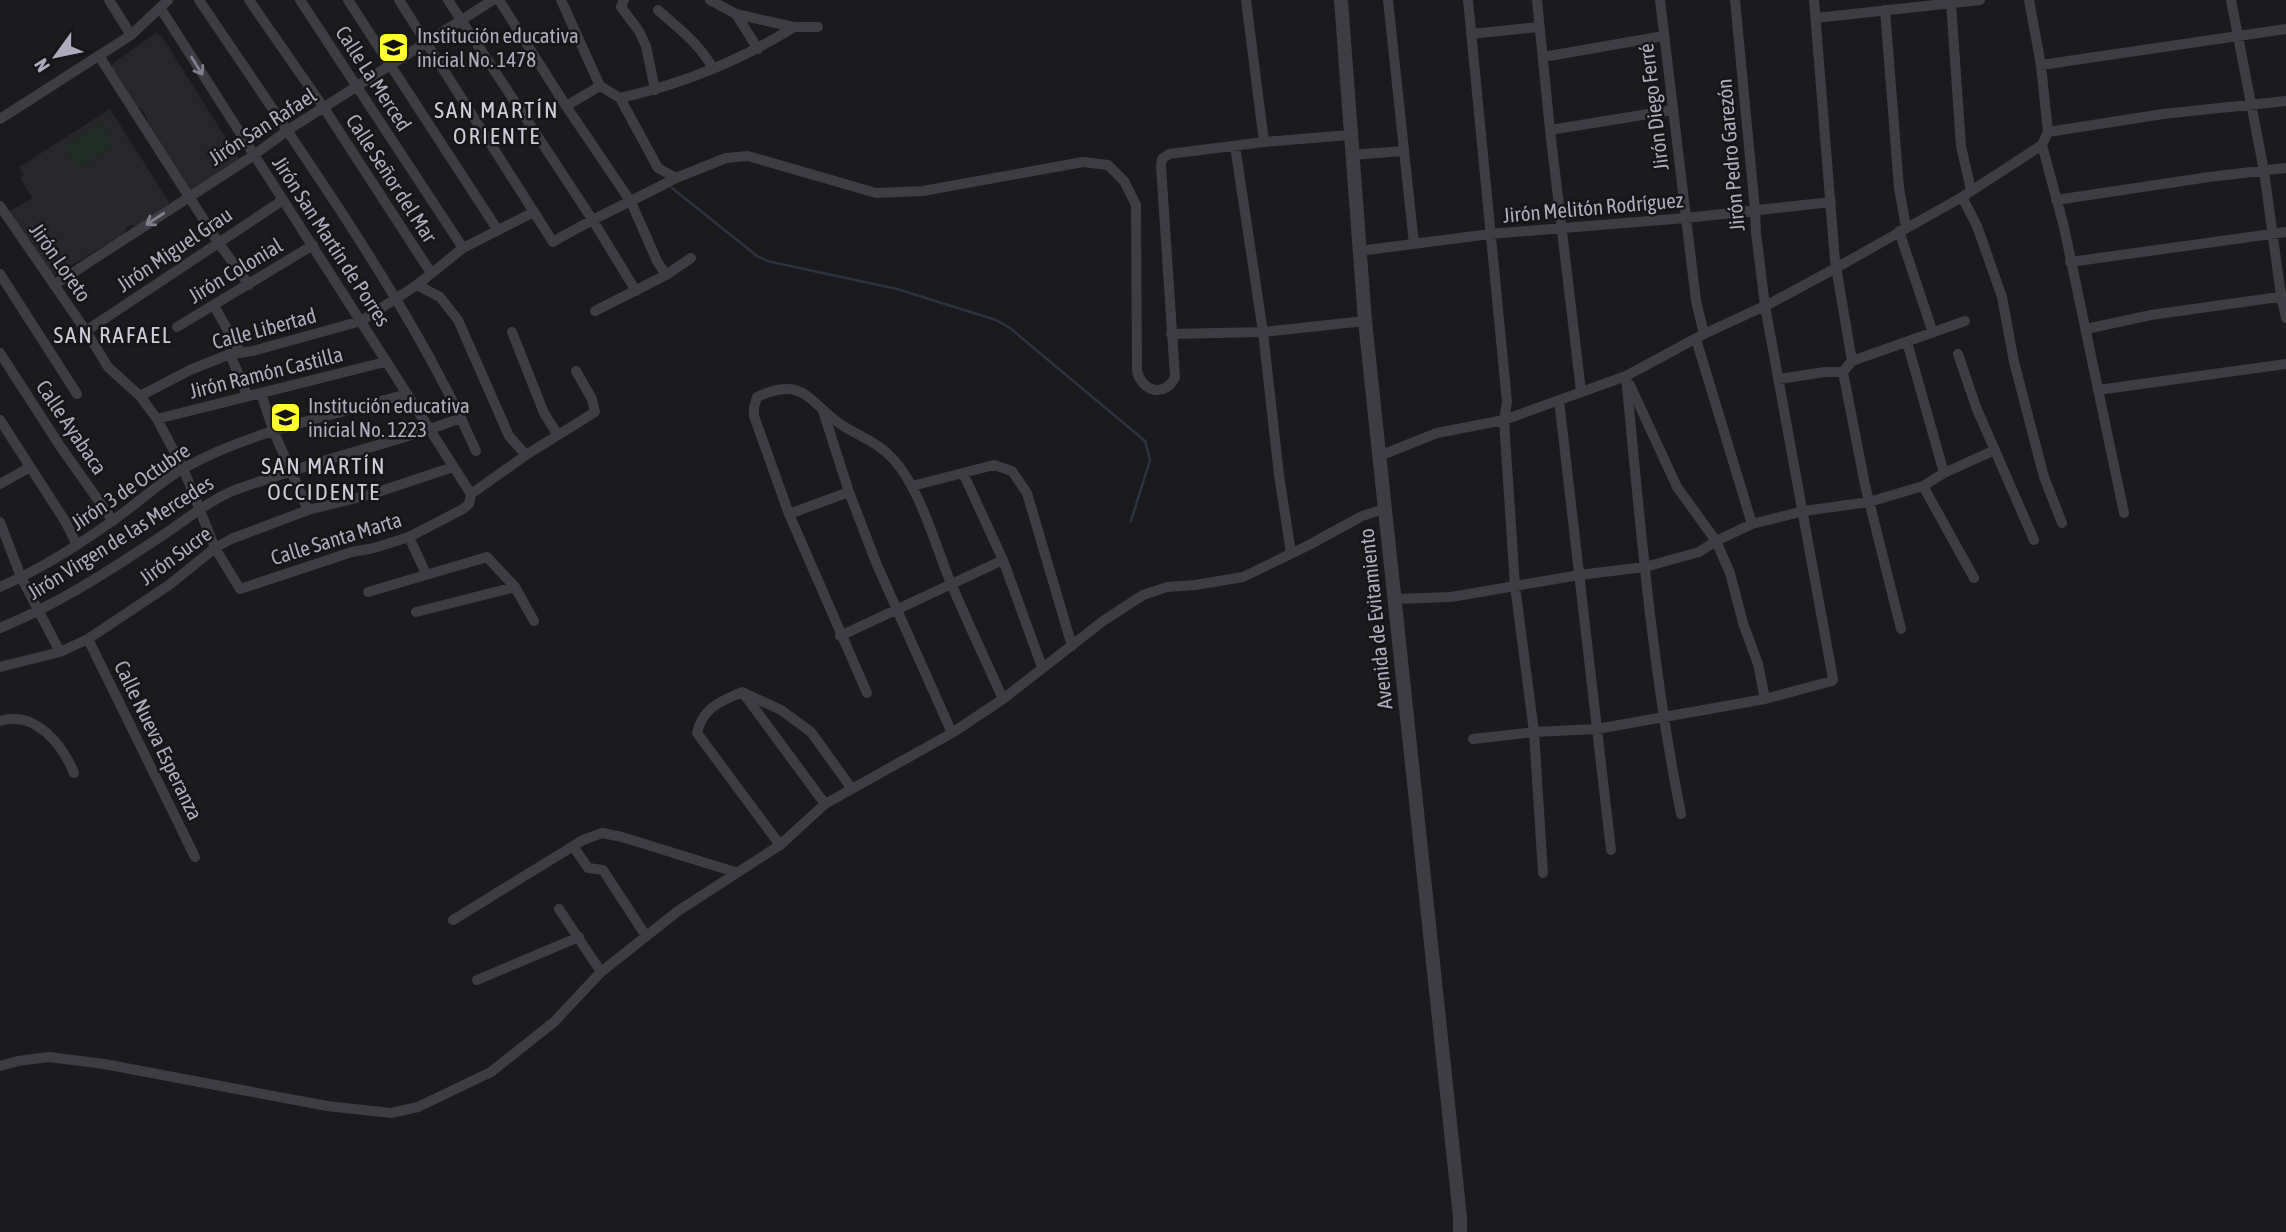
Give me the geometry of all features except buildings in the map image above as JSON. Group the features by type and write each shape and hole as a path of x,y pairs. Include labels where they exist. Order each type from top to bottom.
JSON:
{"street":[{"path":"109,0 131,35"},
{"path":"199,0 288,130 397,298 476,451"},
{"name":"Calle Señor del Mar","path":"250,0 324,108 430,273"},
{"name":"Calle La Merced","path":"300,0 463,248"},
{"path":"348,0 498,229"},
{"path":"399,0 553,242 592,219 676,178 726,158 748,156 876,193 923,191 1083,162 1108,165 1124,181 1136,205 1137,371 1139,379 1149,389 1164,390 1172,385 1175,377 1162,159 1169,154 1350,135"},
{"path":"449,0 636,291"},
{"name":"Jirón San Rafael","path":"54,285 288,130 493,0"},
{"path":"499,0 631,202 666,275"},
{"path":"624,0 621,6 639,30 646,46 655,90"},
{"path":"710,0 736,14 794,27 818,27"},
{"path":"1246,0 1264,142"},
{"name":"Avenida de Evitamiento","path":"1340,0 1365,321 1460,1232"},
{"path":"1388,0 1414,244"},
{"path":"1468,0 1507,402 1504,420 1515,586 1534,732 1543,873"},
{"path":"1537,0 1581,391"},
{"name":"Jirón Diego Ferré","path":"1660,0 1700,337 1752,524"},
{"name":"Jirón Pedro Garezón","path":"1735,0 1765,306 1833,678 1832,681 1765,699"},
{"path":"1814,0 1836,268 1852,361"},
{"path":"1816,18 1980,0"},
{"path":"1379,456 1437,433 1504,420 1626,376 1836,268 1966,194 2042,145 2048,132 2041,65 2029,0"},
{"path":"2231,0 2264,171 2286,318"},
{"path":"563,1 600,86 621,98 658,168 676,178"},
{"path":"1951,3 1966,194 2002,297 2014,362 2040,464 2062,523"},
{"path":"0,103 4,116 131,35 164,4"},
{"name":"Jirón San Martín de Porres","path":"164,4 254,155 471,494"},
{"path":"658,10 696,43 713,69"},
{"path":"1885,10 1902,229 1933,333"},
{"path":"736,14 758,49"},
{"path":"621,98 655,90 713,69 758,49 794,27"},
{"path":"1471,34 1539,27"},
{"path":"2041,65 2286,29"},
{"path":"1543,57 1664,36"},
{"path":"99,56 218,242 249,285"},
{"path":"566,106 600,86"},
{"path":"2048,132 2163,114 2286,101"},
{"path":"1550,130 1673,110"},
{"path":"2042,145 2064,227 2124,513"},
{"path":"1235,146 1263,332 1279,475 1291,553"},
{"path":"1352,155 1404,151"},
{"path":"2056,200 2286,168"},
{"name":"Jirón Miguel Grau","path":"86,331 283,200"},
{"name":"Jirón Melitón Rodríguez","path":"1359,251 1490,234 1686,218 1830,202"},
{"name":"Calle Libertad","path":"140,396 190,370 235,353 307,338 362,321 417,285 463,248 534,212"},
{"name":"Jirón Loreto","path":"2,214 86,331 108,367 140,396 156,419 183,468 215,548 240,589"},
{"path":"2070,262 2286,232"},
{"name":"Jirón Colonial","path":"177,327 313,245"},
{"path":"595,311 666,275 691,258"},
{"path":"0,274 77,394"},
{"path":"417,285 440,297 458,320 509,436 526,455"},
{"path":"2086,329 2151,315 2283,296"},
{"path":"214,306 235,353 247,395"},
{"path":"1171,334 1263,332 1365,321"},
{"path":"1843,372 1852,361 1965,321"},
{"path":"513,332 544,413 558,435"},
{"path":"1907,342 1944,473"},
{"name":"Calle Ayabaca","path":"0,353 60,446 113,521"},
{"path":"1958,354 1965,379 2034,540"},
{"name":"Jirón Ramón Castilla","path":"156,419 386,362"},
{"path":"2098,390 2286,364"},
{"name":"Calle Santa Marta","path":"240,589 352,552 409,537 463,509 469,504 471,494 526,455 595,412 592,398 576,371"},
{"path":"1779,379 1843,372"},
{"path":"1843,372 1869,502 1901,629"},
{"path":"1473,739 1597,729 1765,699 1758,664 1743,623 1730,573 1716,541 1677,487 1626,376"},
{"path":"1626,376 1639,528 1668,747 1681,814"},
{"path":"867,693 789,514 754,416 757,397 768,393 782,389 795,390 810,397 837,421 874,441 901,469 912,486 951,584 1003,699"},
{"path":"261,393 273,430 308,510"},
{"name":"Jirón 3 de Octubre","path":"0,587 77,545 183,468 273,430 407,394"},
{"path":"1559,400 1611,850"},
{"path":"822,407 849,492 896,610 953,733"},
{"name":"Jirón Virgen de las Mercedes","path":"0,628 38,612 228,493 291,470 431,430 461,418"},
{"path":"0,420 65,521 77,545"},
{"path":"1394,599 1451,597 1645,567 1699,552 1752,524 1804,511 1869,502 1923,486 1944,473 1995,450"},
{"path":"912,486 993,465 1012,471 1027,493 1072,646"},
{"path":"0,484 30,467"},
{"name":"Jirón Sucre","path":"0,667 60,652 88,639 169,585 215,548 244,533 308,510 372,494 453,467"},
{"path":"964,473 1003,560 1042,667"},
{"path":"1923,486 1974,578"},
{"path":"789,514 849,492"},
{"path":"0,1066 49,1057 104,1064 327,1106 391,1113 418,1107 491,1072 554,1022 601,972 678,911 780,845 825,804 953,733 1003,699 1103,621 1151,591 1236,579 1309,545 1362,516 1384,509"},
{"path":"0,522 21,577 60,652"},
{"path":"409,537 426,574"},
{"path":"368,592 487,557 515,587 534,621"},
{"path":"841,636 1003,560"},
{"path":"416,612 515,587"},
{"name":"Calle Nueva Esperanza","path":"88,639 195,857"},
{"path":"780,845 697,733 700,721 713,705 742,692 781,710 811,732 852,789"},
{"path":"742,692 825,804"},
{"path":"0,721 10,718 27,720 44,729 70,763 74,773"},
{"path":"453,920 573,846 602,833 735,872"},
{"path":"573,846 588,868 603,870 646,936"},
{"path":"559,909 601,972"},
{"path":"477,980 579,937"}],"shaded area":[{"path":"156,33 161,35 239,159 189,192 146,125 148,119 141,108 136,108 111,69 113,63"},
{"path":"110,109 169,202 168,206 138,226 127,227 124,234 50,278 5,214 32,198 20,178 24,175 19,167"},
{"path":"100,123 115,146 78,170 63,147"}],"waterway":[{"path":"672,188 757,256 767,261 897,289 996,320 1010,328 1145,441 1150,460 1131,521"}],"place":[{"name":"Institución educativa inicial No. 1478","path":"394,47"},
{"name":"Institución educativa inicial No. 1223","path":"285,417"}],"district":[{"name":"SAN MARTÍN ORIENTE","path":"497,123"},
{"name":"SAN RAFAEL","path":"113,335"},
{"name":"SAN MARTÍN OCCIDENTE","path":"324,479"}]}
